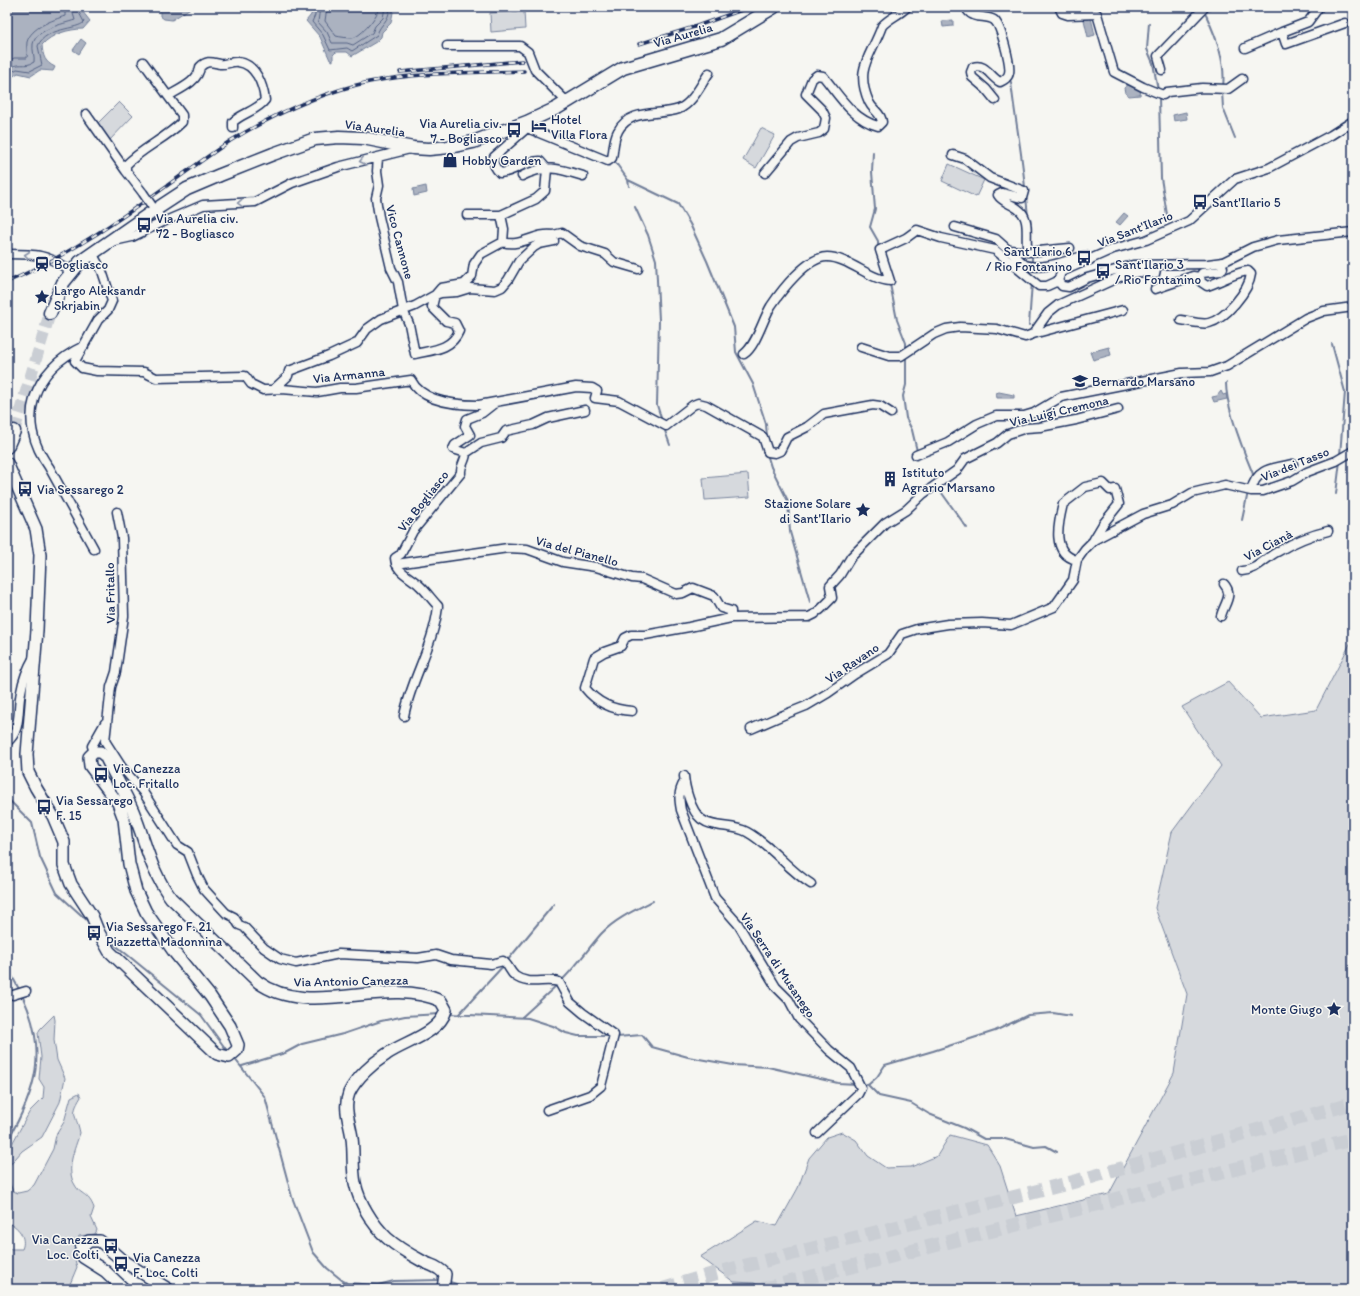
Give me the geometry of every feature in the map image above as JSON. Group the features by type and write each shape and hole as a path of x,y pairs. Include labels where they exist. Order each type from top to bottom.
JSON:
{"main road":[{"name":"Via Aurelia","path":"50,313 63,283 71,272 92,253 153,208 188,189 259,159 315,139 339,137 363,138 413,148 450,147 473,142 527,125 623,68 642,61 706,44 736,31 774,7"},
{"path":"7,447 14,430"}],"street":[{"path":"765,173 791,142 798,138 819,133 824,129 826,118 822,110 806,94 812,79 817,74 823,76 855,115 867,123 878,126 882,122 880,114 870,104 863,82 862,72 882,26 887,20 902,13 907,7"},
{"path":"969,7 968,11 972,15 994,20 1001,34 1009,67 1009,74 1000,82 995,79 985,68 980,66 973,67 971,72 972,77 986,89 995,100"},
{"path":"1059,7 1062,13 1068,15 1097,14 1114,72 1143,87 1163,94 1167,92 1202,88 1228,89 1242,79"},
{"path":"1162,70 1158,56 1205,7"},
{"path":"1246,48 1308,22 1319,7"},
{"path":"1282,32 1286,44 1345,23"},
{"path":"447,46 520,46 528,52 535,70 567,102"},
{"path":"168,96 194,79 200,71 200,67 204,63 212,61 220,64 238,62 246,65 259,78 265,100 260,106 233,122 233,128"},
{"path":"126,170 126,165 133,158 174,130 182,122 182,115 143,62"},
{"path":"467,215 501,215 536,199 545,191 547,169 540,161 529,161 506,172 500,173 495,168 492,161 494,157 527,125 608,161 612,158 618,130 625,123 632,118 647,113 681,108 691,100 709,73"},
{"path":"86,114 163,222"},
{"name":"Via Sant'Ilario","path":"1058,281 1061,272 1113,249 1150,238 1189,221 1235,179 1269,168 1331,135 1353,121"},
{"path":"106,244 132,237 203,205 255,202 292,184 338,167 413,148"},
{"path":"953,155 965,159 990,178 1024,191 1022,198 1002,193 998,195 1002,200 1022,212 1025,219 1028,252"},
{"name":"Vico Cannone","path":"378,158 377,171 379,185 376,198 391,268 399,287 403,310"},
{"path":"522,176 533,170 556,167 582,176"},
{"path":"501,215 504,229 503,242"},
{"path":"955,228 996,239 1025,265 1030,267 1052,264 1084,256 1087,256 1090,260"},
{"path":"744,354 751,345 772,306 798,272 820,258 832,258 890,281 880,250 906,238 917,230 941,238 995,250 1040,286 1047,286 1058,281 1062,286 1069,287 1087,278 1126,266 1208,264 1221,262 1253,247 1278,240 1353,232"},
{"path":"403,310 409,324 415,354 440,350 456,339 459,332 455,323 446,321 432,307 434,295 441,288 459,286 468,281 472,276 480,254 503,242 510,244 526,240 533,236 562,233 580,246 605,254 614,262 638,269"},
{"path":"274,389 284,382 289,371 329,356 357,343 372,326 393,313 415,306 440,293 457,292 470,288 495,290 502,287 520,261 539,244 554,241 554,235"},
{"path":"1010,250 1028,252 1070,248"},
{"name":"Via Armanna","path":"92,253 102,271 112,301 108,310 98,320 75,362 82,368 97,372 144,372 156,378 245,376 252,384 263,390 274,389 318,392 411,380 415,388 442,401 470,405 496,402 576,387 592,388 597,391 595,398 619,401 666,426 693,405 702,404 763,438 768,452 775,453 780,450 788,437 824,414 873,405 880,406 891,413"},
{"path":"7,254 23,254 49,258 57,261 71,272"},
{"path":"1200,277 1202,273 1221,271 1223,268 1221,262"},
{"path":"1033,334 1048,313 1058,305 1126,274 1140,272 1154,274 1157,266"},
{"path":"1181,320 1209,323 1218,319 1239,300 1251,274 1248,271 1243,271 1207,286 1201,282 1200,277"},
{"path":"1155,289 1193,276 1200,277"},
{"path":"916,455 948,442 977,424 996,416 1024,416 1034,413 1061,397 1182,373 1210,372 1227,366 1306,318 1324,312 1353,307"},
{"path":"860,347 889,356 901,356 934,334 946,329 960,327 997,329 1025,337 1123,310"},
{"name":"Via Fritallo","path":"84,346 73,351 58,362 45,375 36,391 32,406 32,421 33,438 40,455 49,467 94,549"},
{"path":"496,402 482,413 467,419 464,426 470,435 455,445 452,449 466,453 481,443 501,438 506,431 533,425 548,418 585,410"},
{"name":"Via Luigi Cremona","path":"731,618 815,614 832,598 830,586 840,576 851,557 867,540 885,523 906,510 923,494 957,470 966,459 1008,434 1026,428 1040,427 1076,420 1118,409"},
{"name":"Via dei Tasso","path":"1293,464 1272,468 1259,474 1254,480 1251,491 1264,491 1292,481 1307,472 1336,461 1353,451"},
{"name":"Via Bogliasco","path":"396,564 395,558 401,554 413,531 461,473 460,467 466,459 466,453"},
{"path":"7,463 36,529 40,555 41,579 27,754 28,772 53,816 64,842 64,865 71,884 92,916 109,951 170,1008 205,1044 217,1054 231,1056 238,1045 230,1026 206,990 174,952 146,912 136,891 129,864 124,819 118,803 90,766 89,758 94,752 92,746 106,720"},
{"path":"1103,483 1110,490 1115,489 1118,502 1094,540 1077,560 1070,558 1062,552 1058,522 1063,504 1085,487 1103,483"},
{"path":"1094,540 1142,514 1172,505 1192,493 1225,485 1251,491"},
{"name":"Via Fritallo","path":"106,720 111,687 116,672 124,616 122,538 117,512"},
{"name":"Via Cianà","path":"1242,571 1251,570 1276,553 1316,534 1328,531"},
{"name":"Via del Pianello","path":"396,564 508,548 528,549 563,562 596,567 632,578 642,579 676,594 683,593 692,588 714,596 721,608 730,611 731,618"},
{"name":"Via Ravano","path":"751,730 806,706 828,693 855,674 888,654 902,634 917,629 948,624 982,623 1012,625 1054,607 1073,580 1077,560"},
{"path":"396,564 405,576 419,585 438,606 435,625 407,701 404,716"},
{"path":"1221,616 1229,596 1229,588 1224,584"},
{"path":"632,712 621,711 607,706 592,697 585,688 594,658 608,650 621,646 625,638 631,635 689,627 731,618"},
{"path":"7,742 12,738 16,729 20,698 26,671 36,654"},
{"path":"106,720 105,741 121,766 143,792 177,845 188,852 204,889 226,913 234,917 239,925 244,927 264,948 280,959 296,963 339,954 418,958 436,956 451,960 491,964 503,961 507,964 509,970 516,977 538,983 559,982 570,1002 583,1013 614,1034 601,1086 590,1095 547,1110"},
{"name":"Via Antonio Canezza","path":"94,752 100,752 105,756 132,810 153,869 162,886 176,902 268,990 285,996 305,998 406,993 430,996 441,1001 445,1013 440,1023 385,1055 360,1078 349,1094 346,1108 352,1139 355,1183 360,1199 371,1218 386,1237 404,1251 424,1262 437,1266 445,1274 443,1289"},
{"name":"Via Serra di Musanego","path":"811,884 797,875 763,841 745,831 734,827 714,825 700,818 693,807 686,779 680,788 678,798 681,810 715,898 738,924 776,987 789,1000 799,1019 829,1050 851,1068 861,1088 858,1094 817,1133"},
{"path":"13,995 26,991"},
{"path":"124,1289 105,1271 83,1257 81,1248 85,1243 93,1240 100,1241 123,1261 168,1289"}],"shaded area":[{"path":"524,11 525,29 491,32 490,13"},
{"path":"119,102 133,116 107,143 96,125"},
{"path":"761,128 775,135 756,168 743,160"},
{"path":"949,164 984,180 976,197 942,181"},
{"path":"748,474 750,497 705,500 703,478"},
{"path":"1353,638 1353,1289 764,1289 754,1283 734,1282 700,1257 757,1221 777,1226 798,1188 809,1158 827,1137 842,1132 856,1140 868,1156 886,1168 911,1167 937,1156 950,1135 987,1145 1000,1166 1016,1216 1109,1194 1174,1073 1187,994 1155,908 1172,832 1221,766 1182,707 1228,682 1261,718 1316,710"},
{"path":"54,1015 54,1040 57,1060 65,1078 60,1102 42,1137 22,1151 8,1167 9,1182 13,1191 18,1193 27,1191 34,1185 53,1149 56,1135 64,1122 71,1097 79,1093 81,1097 75,1108 75,1115 80,1133 72,1159 71,1173 72,1179 77,1188 92,1203 94,1208 91,1217 97,1230 95,1234 79,1236 73,1253 77,1267 68,1289 7,1289 7,1249 22,1249 23,1241 18,1229 7,1223 7,1153 30,1111 43,1098 44,1087 39,1079 41,1057 38,1033"}],"water":[{"path":"7,7 79,7 90,21 83,29 72,30 55,35 42,45 45,59 55,67 53,71 40,70 31,76 18,73 9,79 7,87"},
{"path":"160,7 192,7 172,20 164,19 160,16"},
{"path":"246,7 394,7 391,23 382,32 381,37 376,42 352,56 347,52 336,52 333,55 333,61 330,60 320,37 306,21 311,15 312,10 309,8 273,8 260,11"},
{"path":"1091,18 1095,35 1088,37 1084,20"},
{"path":"953,20 953,26 943,27 942,21"},
{"path":"81,39 86,43 79,54 73,50"},
{"path":"1129,84 1141,90 1140,95 1129,96 1125,93 1124,88"},
{"path":"1186,112 1187,119 1174,121 1173,115"},
{"path":"426,186 427,193 414,196 413,189"},
{"path":"1124,213 1128,216 1120,225 1116,222"},
{"path":"1109,347 1111,355 1093,360 1090,352"},
{"path":"1221,391 1223,395 1226,394 1227,399 1214,402 1212,397 1217,396"},
{"path":"999,392 1014,395 1014,398 997,398 996,393"}],"waterway":[{"path":"1206,15 1217,41 1222,59 1224,78 1223,87"},
{"path":"1149,23 1147,49 1153,63 1158,90"},
{"path":"1011,82 1025,188"},
{"path":"1222,91 1223,108 1235,138"},
{"path":"1159,97 1161,178 1168,221"},
{"path":"873,152 872,172 875,209 870,227 878,241 878,248"},
{"path":"616,163 628,180 678,204 690,224 734,327 736,352 753,384 766,424 767,437"},
{"path":"628,180 629,186"},
{"path":"1026,197 1028,216"},
{"path":"635,207 648,235 656,260 659,320 657,405 662,421"},
{"path":"1032,254 1032,264"},
{"path":"1029,325 1032,282"},
{"path":"890,284 897,320 906,343 906,349"},
{"path":"1332,344 1345,392 1340,455"},
{"path":"906,355 906,385 903,396 906,418 912,430 917,451"},
{"path":"1226,383 1232,416 1253,474 1252,478"},
{"path":"664,428 670,445"},
{"path":"767,454 771,467 788,501 790,532 810,602"},
{"path":"1336,494 1340,461"},
{"path":"939,489 967,528"},
{"path":"1242,520 1248,492"},
{"path":"7,798 32,823 40,857 57,893 90,923"},
{"path":"560,982 601,934 612,924 653,901"},
{"path":"507,961 554,904"},
{"path":"108,939 201,1015 228,1052"},
{"path":"459,1014 504,965"},
{"path":"7,967 20,991"},
{"path":"522,1017 557,985"},
{"path":"7,1141 26,1104 36,1070 37,1052 35,1034 30,1015 22,995"},
{"path":"868,1085 877,1077 885,1065 995,1031 1028,1015 1053,1013 1071,1016"},
{"path":"242,1066 285,1053 302,1044 343,1034 381,1021 405,1016 440,1014"},
{"path":"449,1014 528,1018 553,1026 566,1033 578,1036 610,1036"},
{"path":"617,1037 642,1035 652,1047 688,1057 733,1065 768,1067 838,1083 856,1084"},
{"path":"234,1058 265,1097 292,1197 313,1252 327,1268 343,1281 345,1289"},
{"path":"862,1084 868,1085 879,1096 911,1103 929,1114 964,1128 984,1139 1005,1139 1034,1147 1046,1146 1057,1152"},
{"path":"343,1281 347,1283 378,1285 394,1281 441,1280"},
{"path":"447,1281 471,1289"}],"tunnel":[{"path":"14,431 50,313"},
{"path":"663,1289 713,1274 1077,1181 1353,1103"},
{"path":"763,1289 1353,1139"}],"railway":[{"path":"639,44 694,27 750,7"},
{"path":"400,72 522,61"},
{"path":"7,282 66,253 94,236 122,218 230,141 263,122 314,99 332,92 369,82 407,76 524,71"}],"place":[{"name":"Hotel Villa Flora","path":"539,126"},
{"name":"Via Aurelia civ. 7 - Bogliasco","path":"514,130"},
{"name":"Hobby Garden","path":"450,160"},
{"name":"Sant'Ilario 5","path":"1200,202"},
{"name":"Via Aurelia civ. 72 - Bogliasco","path":"144,225"},
{"name":"Sant'Ilario 6 / Rio Fontanino","path":"1084,258"},
{"name":"Bogliasco","path":"42,264"},
{"name":"Sant'Ilario 3 / Rio Fontanino","path":"1103,271"},
{"name":"Largo Aleksandr Skrjabin","path":"42,297"},
{"name":"Bernardo Marsano","path":"1080,381"},
{"name":"Istituto Agrario Marsano","path":"890,479"},
{"name":"Via Sessarego 2","path":"25,489"},
{"name":"Stazione Solare di Sant'Ilario","path":"863,510"},
{"name":"Via Canezza Loc. Fritallo","path":"101,775"},
{"name":"Via Sessarego F. 15","path":"44,807"},
{"name":"Via Sessarego F. 21 Piazzetta Madonnina","path":"94,933"},
{"name":"Monte Giugo","path":"1334,1009"},
{"name":"Via Canezza Loc. Colti","path":"111,1246"},
{"name":"Via Canezza F. Loc. Colti","path":"121,1264"}]}
